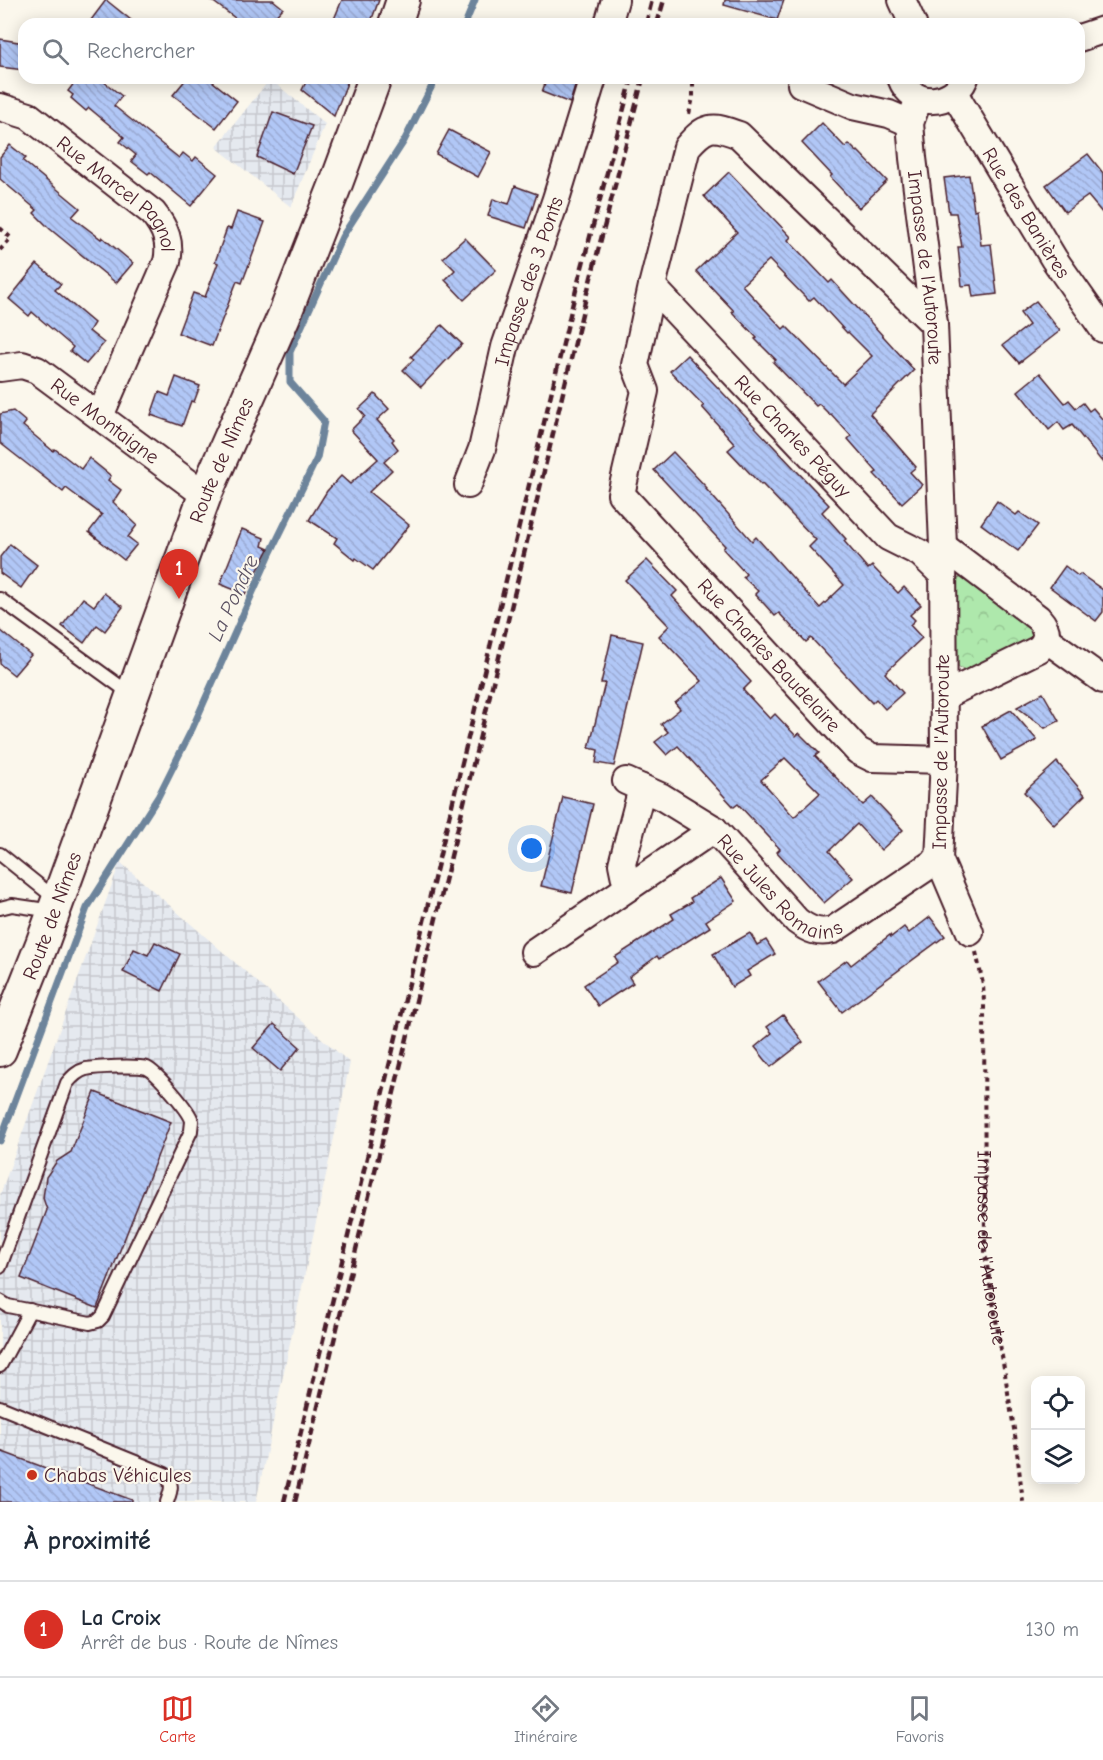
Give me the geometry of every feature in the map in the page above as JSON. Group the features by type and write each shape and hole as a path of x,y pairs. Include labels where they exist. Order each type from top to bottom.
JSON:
{"street":[{"path":"397,18 403,0"},
{"path":"610,18 615,0"},
{"path":"902,0 910,18"},
{"path":"1085,36 1103,30"},
{"name":"Route de Nîmes","path":"0,1050 56,906 205,495 284,316 373,84"},
{"name":"Impasse des 3 Ponts","path":"468,485 482,449 505,347 556,199 591,84"},
{"path":"801,84 853,106 889,114 910,123"},
{"path":"905,84 910,92 919,98 937,101 959,86"},
{"name":"Rue des Banières","path":"959,86 1054,259 1103,329"},
{"name":"Impasse de l'Autoroute","path":"919,98 910,123 934,324 943,546 944,760 939,859 970,932"},
{"name":"Rue Marcel Pagnol","path":"0,107 29,116 153,213 167,236 170,248 167,262 100,416"},
{"path":"652,286 687,147 698,133 719,127 739,135 934,324"},
{"name":"Rue Charles Baudelaire","path":"652,286 635,365 645,391 621,494 858,751 872,758 944,760"},
{"name":"Rue Charles Péguy","path":"652,286 888,537 920,553 942,574"},
{"name":"Rue Montaigne","path":"0,368 22,365 37,370 205,495"},
{"path":"943,546 1038,618 1045,628 1046,639 1039,649 944,696"},
{"path":"1046,639 1103,680"},
{"path":"627,888 622,864 634,785 686,811 714,829"},
{"name":"Rue Jules Romains","path":"534,952 714,829 797,921 815,932 824,933 833,930 939,859"}],"lane":[{"path":"0,599 133,696"},
{"path":"0,854 56,906"},
{"path":"0,908 12,905 56,906"},
{"path":"0,1267 67,1083 74,1074 86,1069 136,1066 147,1068 157,1075 189,1114 192,1122 191,1131 103,1316 98,1321 90,1323 8,1306 0,1301"},
{"path":"0,1366 30,1310"},
{"path":"0,1407 165,1474 171,1482 172,1490 166,1502"}],"path":[{"path":"0,228 11,238 0,250"},
{"name":"Impasse de l'Autoroute","path":"970,932 983,984 985,1253 1016,1435 1023,1502"}],"shaded area":[{"path":"266,84 276,84 325,124 291,207 216,147"},
{"path":"120,862 350,1063 256,1502 0,1502 0,1195"}],"green space":[{"path":"968,573 1035,629 1032,638 1026,644 969,672 958,667 956,580"}],"building":[{"path":"106,0 128,18 92,18"},
{"path":"211,0 273,0 283,8 274,18 235,18"},
{"path":"342,0 379,0 372,18 334,18"},
{"path":"725,0 784,0 778,18 770,18 724,5"},
{"path":"0,39 18,42 18,69 0,67"},
{"path":"73,84 107,84 122,96 114,106 179,158 183,153 193,161 196,157 217,174 191,206 150,172 148,174 131,161 136,155 120,142 124,137 89,108 86,111 71,98 73,95 68,91"},
{"path":"182,84 216,84 237,101 216,128 173,95"},
{"path":"305,84 347,84 334,116 302,90"},
{"path":"545,84 576,84 570,103 542,92"},
{"path":"273,112 312,126 293,174 257,157"},
{"path":"822,123 845,147 849,144 858,151 887,181 859,208 802,143"},
{"path":"449,130 491,152 478,177 436,154"},
{"path":"10,145 26,158 23,161 80,208 72,217 101,239 102,237 133,263 116,283 50,229 34,213 37,210 0,179 0,157"},
{"path":"1088,154 1103,173 1103,214 1088,196 1065,212 1046,185"},
{"path":"729,172 791,237 788,240 829,283 832,280 914,370 870,414 916,467 910,472 922,485 902,503 874,474 877,472 848,439 851,436 831,414 819,404 816,406 773,362 776,360 696,271 737,232 704,196","holes":["769,260 809,301 814,297 872,356 843,384 786,326 783,329 742,285"]},
{"path":"969,175 974,210 977,209 981,245 991,244 997,294 973,297 971,285 962,286 958,247 962,247 956,213 949,213 944,178"},
{"path":"515,186 537,194 526,228 488,216 493,199 509,204"},
{"path":"237,212 265,222 242,283 237,281 212,346 178,333 193,293 205,297 218,263 215,262 227,228 231,229"},
{"path":"465,238 496,270 464,300 445,280 455,270 443,258"},
{"path":"37,264 61,284 55,290 94,323 89,331 104,343 86,364 70,351 73,347 32,312 29,316 9,299"},
{"path":"1036,301 1060,331 1019,363 1003,345 1029,325 1020,313"},
{"path":"442,325 462,344 421,387 403,370 414,359 411,357"},
{"path":"687,355 829,505 822,512 868,569 872,566 898,593 904,587 921,605 910,615 915,620 910,625 922,638 885,673 903,693 885,709 876,699 872,703 811,638 806,642 779,613 775,616 755,594 758,591 743,577 746,574 723,549 725,546 654,470 673,452 752,541 756,537 820,608 844,585 809,547 816,540 728,450 735,444 702,407 704,406 670,371"},
{"path":"1040,373 1065,403 1069,400 1076,408 1083,403 1089,411 1093,408 1103,420 1103,463 1072,425 1064,430 1058,422 1049,430 1018,391"},
{"path":"176,377 200,386 194,402 191,401 182,426 151,415 159,392 169,396"},
{"path":"375,394 389,409 377,420 394,439 392,441 398,449 384,462 392,470 369,492 409,525 373,570 356,558 355,560 334,543 337,538 309,520 327,491 341,476 350,484 378,459 351,430 365,416 359,409"},
{"path":"13,411 26,422 23,426 53,451 55,449 81,469 89,458 111,476 108,480 121,490 113,502 137,525 128,537 137,544 124,560 89,532 102,515 66,488 63,492 0,443 0,414"},
{"path":"997,501 1016,515 1019,512 1038,525 1018,551 981,524"},
{"path":"242,529 264,538 262,546 269,549 245,594 220,584"},
{"path":"10,544 37,565 21,588 0,573 0,557"},
{"path":"647,560 677,591 672,596 751,682 743,690 770,719 775,714 796,736 799,733 819,753 815,756 863,805 872,797 903,830 881,850 857,824 829,851 853,878 824,903 777,852 780,849 738,804 734,807 678,746 667,755 655,742 668,732 661,724 680,709 675,703 702,681 659,636 669,626 625,580","holes":["785,758 820,793 794,817 761,780"]},
{"path":"1065,566 1103,590 1103,612 1096,621 1050,587"},
{"path":"104,593 123,607 105,631 97,625 84,643 62,626 83,598 94,606"},
{"path":"0,630 31,655 14,675 0,664"},
{"path":"612,635 643,642 614,766 596,763 598,750 589,748 605,683 601,683"},
{"path":"1043,693 1059,721 1045,728 1017,707"},
{"path":"1011,710 1037,740 1001,760 982,726"},
{"path":"1057,762 1085,795 1054,825 1024,792"},
{"path":"563,797 593,804 572,893 541,886"},
{"path":"721,878 736,901 706,921 710,927 659,959 657,956 629,977 633,983 598,1006 584,985 618,962 615,957 674,919 671,914 692,902 690,898"},
{"path":"930,917 945,936 842,1012 818,981 847,960 851,965 904,927 909,933"},
{"path":"750,933 757,945 766,940 775,954 747,971 750,976 732,987 713,954"},
{"path":"155,942 180,954 162,991 123,972 134,949 148,955"},
{"path":"783,1015 803,1042 771,1067 755,1047 772,1033 767,1027"},
{"path":"274,1024 300,1047 280,1071 253,1048"},
{"path":"95,1092 171,1122 97,1308 21,1278 47,1210 43,1198 46,1177 57,1161 71,1152"},
{"name":"Chabas Véhicules","path":"0,1451 132,1500 132,1502 0,1502"}],"waterway":[{"name":"La Pondre","path":"468,18 475,0"},
{"name":"La Pondre","path":"0,1141 87,908 158,797 192,729 269,556 317,458 324,421 290,382 290,352 342,237 404,141 433,84"}],"railway":[{"path":"648,18 652,0"},
{"path":"659,18 664,0"},
{"path":"284,1502 576,290 630,84"},
{"path":"295,1502 587,293 641,84"}],"place":[{"name":"La Croix","path":"179,599"},
{"name":"Chabas Véhicules","path":"32,1475"}]}
